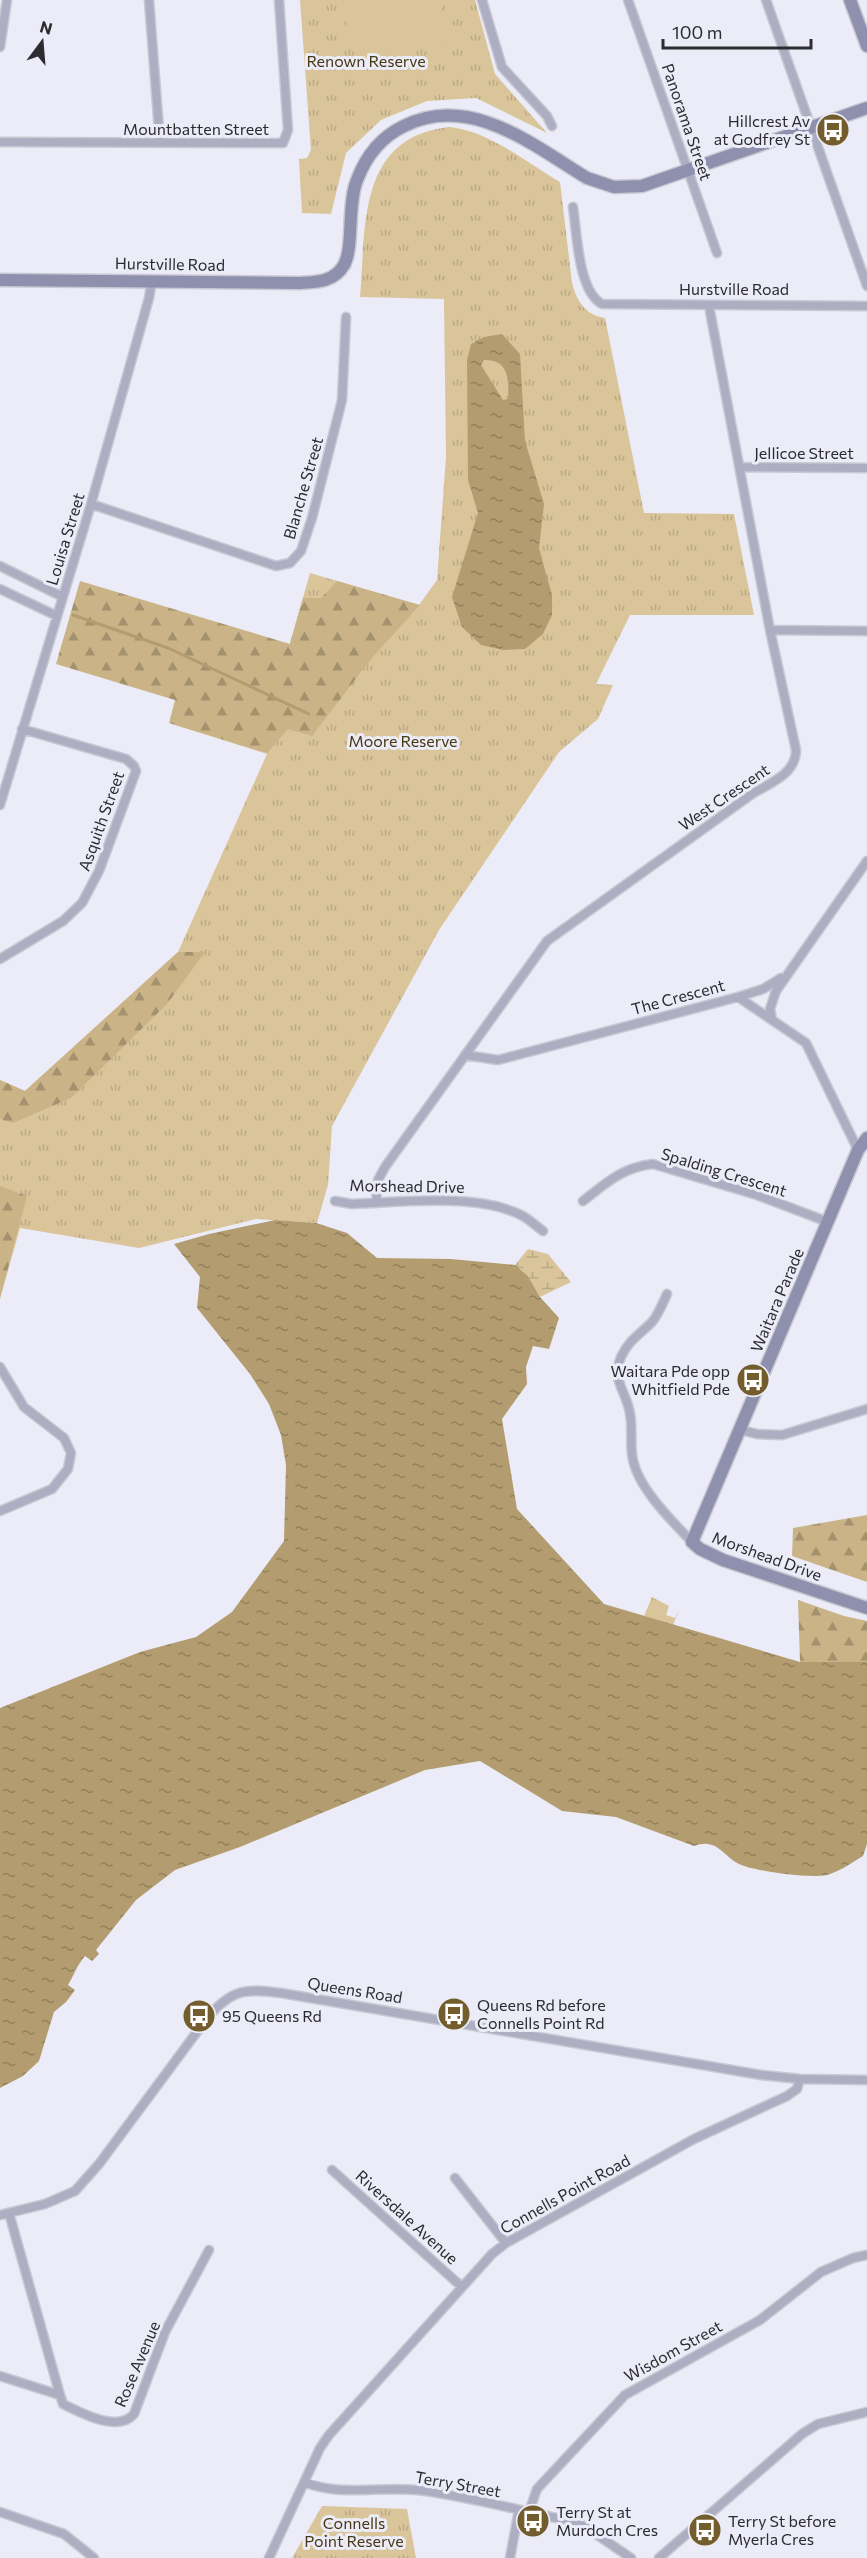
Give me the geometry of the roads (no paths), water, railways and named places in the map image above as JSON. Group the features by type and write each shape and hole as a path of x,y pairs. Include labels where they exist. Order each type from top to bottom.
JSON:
{"main road":[{"path":"850,0 867,46"},
{"path":"688,171 867,108"},
{"name":"Hurstville Road","path":"0,280 319,282 337,274 346,258 350,212 356,182 364,163 386,137 415,121 434,116 468,117 496,125 587,178 614,187 642,186 688,171"},
{"name":"Waitara Parade","path":"692,1542 858,1150 867,1138"},
{"name":"Morshead Drive","path":"692,1542 700,1549 723,1560 867,1608"}],"street":[{"path":"0,47 7,0"},
{"path":"149,0 160,144"},
{"name":"Mountbatten Street","path":"0,142 278,144 286,139 288,130 279,0"},
{"path":"482,0 502,67 547,116 552,126"},
{"name":"Panorama Street","path":"628,0 717,253"},
{"path":"766,0 867,286"},
{"name":"Hurstville Road","path":"573,207 585,286 593,299 602,304 867,306"},
{"name":"Louisa Street","path":"0,805 91,504 149,298 152,280"},
{"name":"West Crescent","path":"376,1203 378,1180 385,1167 547,941 793,766 796,750 770,630 709,306"},
{"name":"Blanche Street","path":"91,504 276,566 290,563 301,551 312,518 342,400 346,317"},
{"name":"Jellicoe Street","path":"740,467 867,468"},
{"path":"0,566 63,597"},
{"path":"0,589 57,616"},
{"path":"770,630 867,631"},
{"name":"Asquith Street","path":"0,959 63,921 82,903 99,871 136,771 126,759 22,729"},
{"path":"772,1019 770,1010 772,999 786,974 867,861"},
{"path":"738,997 763,989 786,974"},
{"name":"The Crescent","path":"465,1055 498,1060 738,997 802,1039 810,1048 858,1150"},
{"name":"Spalding Crescent","path":"583,1201 619,1173 635,1166 653,1164 757,1195 828,1222"},
{"name":"Morshead Drive","path":"335,1201 352,1204 458,1201 522,1215 543,1231"},
{"name":"Morshead Drive","path":"668,1294 653,1321 629,1342 621,1358 617,1380 629,1407 633,1430 632,1459 638,1473 644,1485 671,1520 692,1542"},
{"path":"0,1367 24,1407 59,1433 69,1446 70,1462 59,1483 44,1493 0,1511"},
{"path":"741,1430 757,1434 783,1435 867,1409"},
{"name":"Queens Road","path":"4,2214 45,2204 75,2191 99,2164 208,2017 223,2001 246,1990 281,1993 761,2075 800,2079"},
{"path":"800,2079 867,2080"},
{"name":"Connells Point Road","path":"269,2558 329,2434 492,2254 506,2243 694,2139 787,2096 797,2089 800,2079"},
{"name":"Riversdale Avenue","path":"332,2170 462,2287"},
{"path":"455,2178 506,2243"},
{"path":"4,2214 60,2395"},
{"name":"Rose Avenue","path":"0,2376 60,2395 63,2404 103,2420 119,2423 129,2420 134,2414 165,2332 209,2250"},
{"name":"Wisdom Street","path":"529,2512 537,2489 625,2395 760,2320 821,2272 853,2258 867,2255"},
{"path":"665,2556 802,2434 818,2424 867,2412"},
{"name":"Terry Street","path":"304,2482 320,2489 336,2491 421,2491 529,2512 584,2526 631,2558"},
{"path":"510,2558 519,2510"},
{"path":"0,2512 64,2534 94,2558"}],"water":[{"path":"502,334 520,354 525,441 544,504 539,548 552,595 552,615 543,634 525,649 503,650 481,645 462,627 452,597 478,513 468,480 467,360 471,344 484,337","holes":["484,360 498,363 506,372 508,399 503,400 481,365"]},
{"path":"275,1220 316,1223 347,1233 377,1258 451,1259 515,1265 528,1276 540,1297 559,1318 549,1349 533,1346 526,1367 527,1384 502,1419 517,1509 604,1604 800,1662 867,1662 867,1844 863,1856 830,1874 812,1876 770,1872 739,1864 720,1849 709,1844 694,1846 616,1817 562,1811 480,1761 425,1770 240,1847 175,1870 136,1900 96,1950 99,1954 92,1961 85,1956 82,1959 68,1985 75,1990 54,2012 39,2061 23,2076 0,2088 0,1708 140,1652 196,1637 232,1612 284,1541 286,1465 281,1435 269,1404 250,1374 197,1308 200,1277 174,1244"}],"waterway":[{"path":"73,615 168,648 309,714"}],"place":[{"name":"Hillcrest Av at Godfrey St","path":"833,130"},
{"name":"Waitara Pde opp Whitfield Pde","path":"753,1380"},
{"name":"Queens Rd before Connells Point Rd","path":"454,2014"},
{"name":"95 Queens Rd","path":"199,2016"},
{"name":"Terry St at Murdoch Cres","path":"533,2521"},
{"name":"Terry St before Myerla Cres","path":"705,2530"}],"park label":[{"name":"Renown Reserve","path":"366,61"},
{"name":"Moore Reserve","path":"403,741"},
{"name":"Connells Point Reserve","path":"354,2532"}]}
